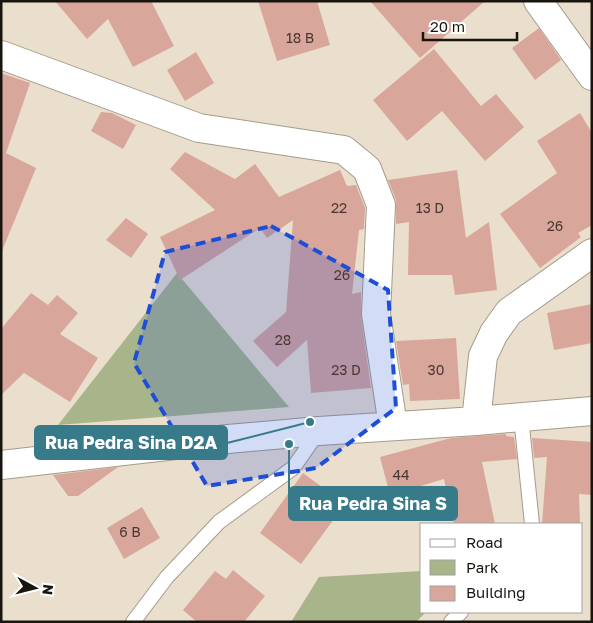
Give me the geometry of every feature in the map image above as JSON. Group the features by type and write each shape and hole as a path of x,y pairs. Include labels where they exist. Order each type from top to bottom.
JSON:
{"street":[{"path":"538,1 592,76"},
{"path":"1,55 199,128 344,150 367,169 381,205 376,314 393,426"},
{"path":"476,421 484,356 494,333 509,312 592,253"},
{"path":"1,465 228,439 591,411"}],"lane":[{"path":"521,417 532,523"},
{"path":"133,622 168,577 219,522 293,468 319,431"},
{"path":"451,622 460,613"}],"highlighted area":[{"path":"271,226 388,290 396,408 316,468 207,486 134,363 165,252"}],"green space":[{"path":"177,273 289,407 58,425"},
{"path":"420,571 420,613 425,613 416,622 291,622 319,577"}],"building":[{"path":"55,1 151,1 174,46 133,67 108,19 87,39"},
{"path":"258,1 317,1 330,45 277,61"},
{"path":"370,1 485,1 420,58"},
{"path":"539,28 561,60 535,80 512,48"},
{"path":"434,49 481,106 496,94 524,127 485,161 442,111 407,141 373,100"},
{"path":"196,52 214,83 185,101 167,70"},
{"path":"1,73 30,83 6,153 36,168 2,251"},
{"path":"101,112 112,113 136,125 123,149 91,131"},
{"path":"580,113 592,133 592,225 578,233 581,237 540,268 500,214 557,173 537,141"},
{"path":"185,152 235,179 255,164 279,197 340,170 347,186 356,185 365,208 364,229 359,230 352,294 361,292 361,316 371,388 311,393 307,340 277,367 253,341 286,312 293,220 267,238 260,228 180,280 160,237 215,210 170,169"},
{"path":"457,170 466,238 489,222 497,290 455,295 452,275 408,275 409,222 396,224 396,200 388,180"},
{"path":"126,218 148,234 131,258 106,240"},
{"path":"31,293 48,305 57,295 78,313 60,334 98,358 70,402 24,373 1,395 1,329"},
{"path":"592,304 592,343 554,350 547,313"},
{"path":"456,338 460,399 410,401 409,384 403,385 396,341"},
{"path":"506,434 506,436 514,437 517,459 482,462 495,523 454,523 444,479 390,495 380,457 451,438"},
{"path":"532,438 592,442 592,495 579,494 580,523 542,523 547,457 534,458"},
{"path":"118,467 78,496 68,496 53,475"},
{"path":"303,473 345,504 301,564 260,533"},
{"path":"142,507 160,538 124,559 107,528"},
{"path":"233,570 265,596 244,622 197,622 183,610 215,571 226,579"}],"place":[{"name":"Rua Pedra Sina D2A","path":"310,422"},
{"name":"Rua Pedra Sina S","path":"289,444"}]}
